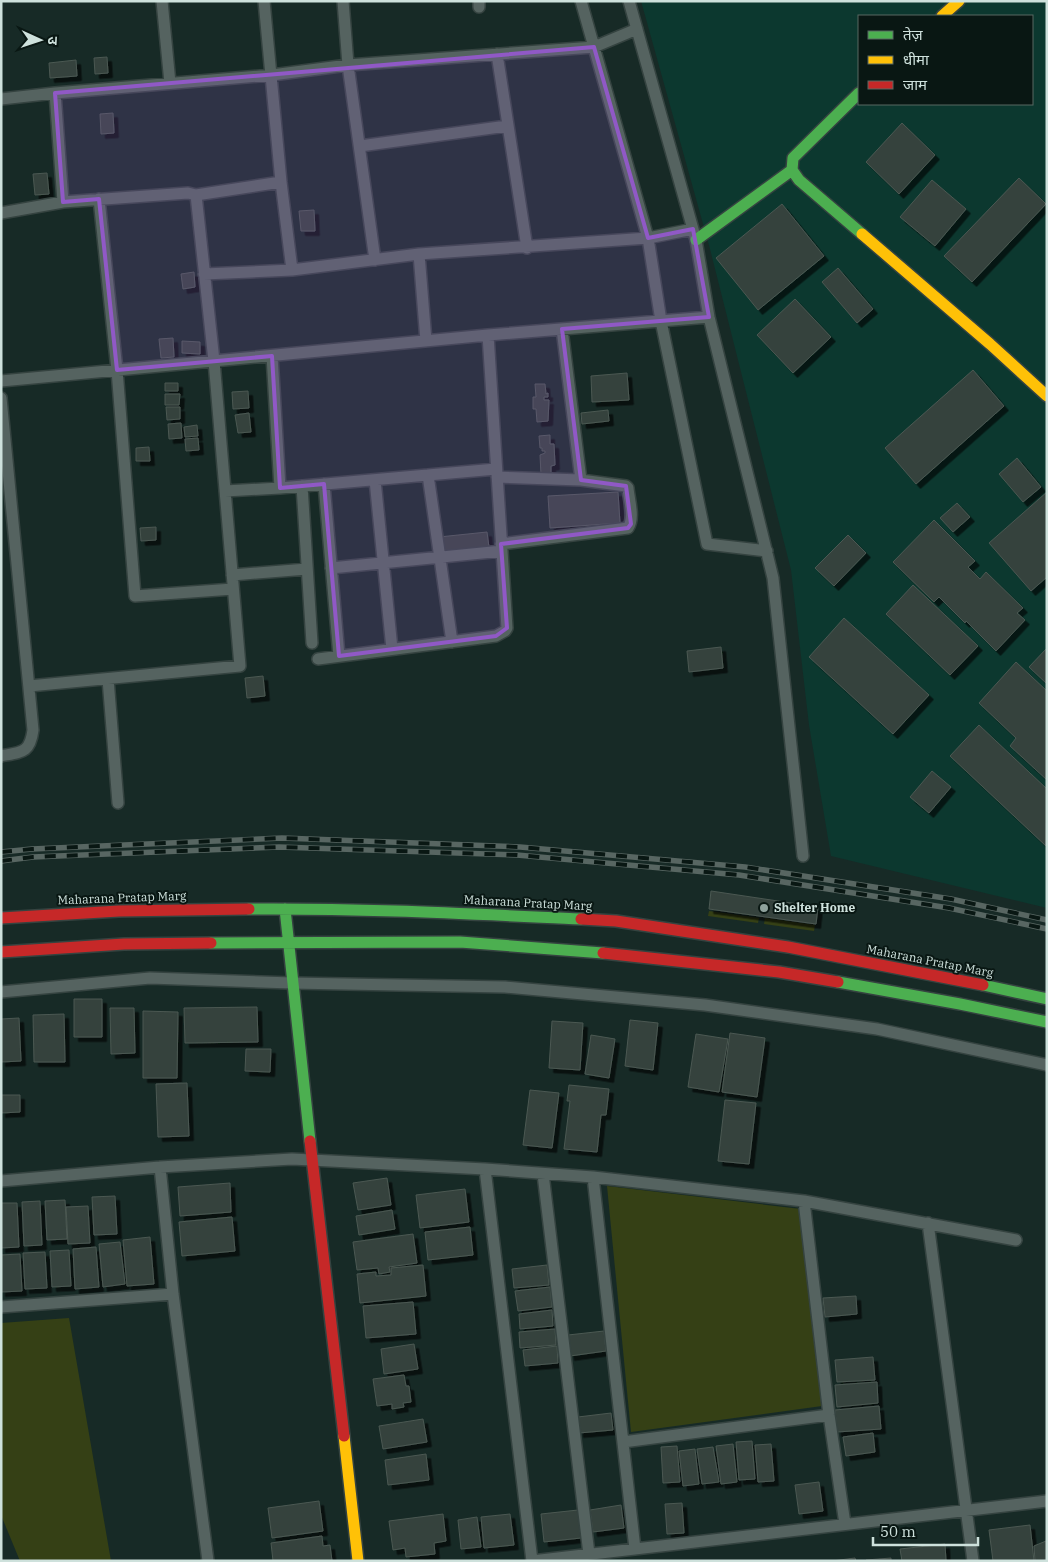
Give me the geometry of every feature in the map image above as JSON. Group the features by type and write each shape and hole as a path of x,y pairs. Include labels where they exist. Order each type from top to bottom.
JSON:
{"main road":[{"path":"943,15 959,1"},
{"path":"858,94 793,158 792,170 799,180 990,344 1047,396"},
{"path":"695,235 792,170"},
{"path":"285,909 358,1561"},
{"name":"Maharana Pratap Marg","path":"1,918 119,910 285,909 616,921 788,947 1047,999"},
{"path":"1,952 124,944 460,942 624,955 779,972 960,1004 1047,1022"}],"street":[{"path":"162,1 170,83"},
{"path":"264,1 281,182 292,270"},
{"path":"343,1 348,65 375,260"},
{"path":"581,1 648,238 661,321 707,544 767,551"},
{"path":"629,1 695,235 709,317 773,578 803,856"},
{"path":"1,99 272,75 348,65 594,47 637,29"},
{"path":"497,54 527,248"},
{"path":"55,93 64,202"},
{"path":"360,146 507,126"},
{"path":"1,213 64,202 188,193 196,195 281,182"},
{"path":"30,686 240,666 214,361 196,195"},
{"path":"99,199 117,370 135,596 234,589"},
{"path":"204,274 292,270 419,254 695,235"},
{"path":"419,254 426,341"},
{"path":"1,381 488,335 709,317"},
{"path":"562,329 581,480"},
{"path":"318,659 496,636 505,631 507,622 488,335"},
{"path":"272,356 280,488"},
{"path":"1,398 33,730 32,742 25,750 1,756"},
{"path":"225,491 428,475 497,473 581,480 626,486 628,488 631,516 631,524 628,528 440,557 331,568"},
{"path":"428,475 452,642"},
{"path":"375,480 392,649"},
{"path":"324,484 339,656"},
{"path":"302,486 312,643"},
{"path":"232,575 307,568"},
{"path":"108,679 118,803"},
{"path":"1,992 150,978 506,987 705,1005 877,1028 1047,1065"},
{"path":"1,1181 160,1167 292,1159 484,1169 593,1177 804,1200 1016,1240"},
{"path":"160,1167 173,1294 208,1561"},
{"path":"484,1169 532,1561 1047,1501"},
{"path":"543,1174 589,1554"},
{"path":"593,1177 635,1549"},
{"path":"804,1200 829,1415 845,1524"},
{"path":"928,1223 973,1561"},
{"path":"1,1307 173,1294"},
{"path":"624,1442 829,1415"}],"highlighted area":[{"path":"594,47 648,238 693,229 709,317 562,329 581,480 626,486 631,524 628,528 501,544 507,628 496,636 339,656 324,484 280,488 272,356 117,370 99,199 63,202 55,93"}],"shaded area":[{"path":"641,1 1047,1 1047,908 831,856 809,725 791,570 710,249"},
{"path":"709,911 759,918 758,923 708,916"},
{"path":"765,918 815,925 814,931 764,924"},
{"path":"607,1186 801,1209 822,1406 631,1432"},
{"path":"69,1318 111,1561 20,1561 1,1515 1,1323"}],"building":[{"path":"107,57 108,73 95,74 94,58"},
{"path":"76,60 77,76 50,78 49,63"},
{"path":"113,113 114,133 101,134 100,114"},
{"path":"902,123 935,155 899,194 866,162"},
{"path":"47,173 49,194 35,195 33,174"},
{"path":"1019,178 1046,204 972,282 944,256"},
{"path":"932,180 966,209 935,246 900,217"},
{"path":"782,204 824,256 758,310 716,258"},
{"path":"314,210 315,231 301,231 299,211"},
{"path":"838,268 873,309 857,323 822,282"},
{"path":"194,272 195,287 183,289 181,274"},
{"path":"795,299 831,337 793,373 757,335"},
{"path":"173,338 174,357 161,358 159,339"},
{"path":"182,341 200,342 200,354 182,353"},
{"path":"973,370 1004,406 916,484 885,448"},
{"path":"627,373 629,400 592,402 591,376"},
{"path":"165,383 178,383 178,391 165,391"},
{"path":"535,384 545,384 548,397 544,397 544,400 549,400 548,421 537,422 536,409 533,409 533,397 536,397"},
{"path":"248,391 249,408 233,409 232,392"},
{"path":"165,394 180,394 179,405 165,405"},
{"path":"166,407 180,407 180,419 167,420"},
{"path":"608,410 609,421 582,424 581,413"},
{"path":"249,413 251,432 238,433 235,415"},
{"path":"181,423 182,438 169,439 168,424"},
{"path":"197,425 198,436 185,437 184,427"},
{"path":"550,435 550,444 554,444 555,465 551,466 551,474 541,475 540,455 545,453 545,451 542,451 542,448 540,448 539,436"},
{"path":"198,438 199,450 186,451 185,439"},
{"path":"149,447 150,461 136,461 136,448"},
{"path":"1017,458 1041,487 1023,502 999,474"},
{"path":"618,492 620,523 550,528 548,496"},
{"path":"1047,492 1047,577 1031,591 989,543"},
{"path":"957,503 970,517 953,532 940,518"},
{"path":"934,520 975,561 968,567 980,579 986,572 1023,608 1017,613 1025,620 996,651 939,597 934,602 893,562"},
{"path":"156,527 156,540 141,541 140,528"},
{"path":"487,532 489,547 441,552 439,537"},
{"path":"848,535 866,553 834,586 815,568"},
{"path":"913,585 978,646 950,675 886,614"},
{"path":"844,618 929,695 893,734 809,657"},
{"path":"721,647 723,668 689,672 687,651"},
{"path":"1047,648 1047,684 1029,667"},
{"path":"1016,662 1047,691 1047,780 1010,746 1016,738 979,703"},
{"path":"263,676 265,696 247,698 245,678"},
{"path":"979,725 1047,789 1046,846 950,756"},
{"path":"932,771 951,787 929,813 910,797"},
{"name":"Shelter Home","path":"711,891 818,907 816,924 709,909"},
{"path":"74,999 102,999 102,1037 74,1037"},
{"path":"257,1007 258,1042 185,1043 184,1008"},
{"path":"110,1008 134,1008 135,1053 111,1054"},
{"path":"143,1011 178,1012 177,1078 143,1078"},
{"path":"64,1014 65,1062 34,1062 33,1015"},
{"path":"19,1018 21,1061 1,1062 1,1019"},
{"path":"630,1020 658,1023 653,1070 625,1066"},
{"path":"552,1021 583,1023 580,1070 549,1068"},
{"path":"730,1033 765,1038 757,1097 722,1092"},
{"path":"696,1034 728,1039 719,1092 688,1087"},
{"path":"591,1035 615,1039 609,1078 585,1074"},
{"path":"246,1049 271,1049 270,1072 245,1071"},
{"path":"187,1083 189,1136 158,1137 156,1084"},
{"path":"569,1085 609,1089 606,1115 601,1115 597,1152 564,1149 570,1101 567,1101"},
{"path":"530,1090 559,1093 552,1148 523,1145"},
{"path":"1,1095 20,1095 20,1112 1,1113"},
{"path":"725,1100 756,1103 749,1164 718,1161"},
{"path":"387,1178 391,1205 358,1210 353,1183"},
{"path":"230,1183 231,1212 180,1216 178,1187"},
{"path":"465,1189 469,1222 420,1228 416,1195"},
{"path":"115,1196 117,1234 94,1235 92,1197"},
{"path":"65,1200 67,1239 47,1240 45,1201"},
{"path":"40,1201 42,1245 24,1246 22,1202"},
{"path":"1,1203 17,1203 19,1247 1,1248"},
{"path":"88,1206 90,1243 68,1244 66,1207"},
{"path":"392,1210 395,1229 359,1235 356,1216"},
{"path":"232,1217 235,1251 182,1256 179,1222"},
{"path":"470,1227 473,1255 428,1260 425,1232"},
{"path":"413,1234 417,1263 389,1267 390,1272 379,1274 378,1268 357,1270 353,1242"},
{"path":"150,1237 154,1284 127,1286 123,1240"},
{"path":"120,1242 125,1284 103,1287 99,1244"},
{"path":"96,1247 99,1287 75,1289 73,1249"},
{"path":"69,1250 71,1286 52,1287 50,1251"},
{"path":"45,1252 47,1288 25,1289 23,1253"},
{"path":"20,1254 22,1291 1,1292 1,1255"},
{"path":"423,1265 426,1296 360,1303 357,1274 376,1272 376,1276 391,1275 391,1268"},
{"path":"547,1265 549,1285 514,1288 512,1269"},
{"path":"550,1287 552,1307 518,1311 515,1291"},
{"path":"856,1296 857,1314 825,1317 823,1298"},
{"path":"413,1302 416,1334 366,1338 363,1306"},
{"path":"552,1310 553,1326 520,1329 519,1314"},
{"path":"555,1329 556,1345 520,1348 519,1332"},
{"path":"604,1331 606,1351 570,1356 568,1335"},
{"path":"414,1344 418,1369 384,1374 381,1349"},
{"path":"557,1346 558,1363 525,1366 523,1350"},
{"path":"873,1357 875,1380 837,1382 835,1360"},
{"path":"404,1375 406,1386 409,1386 411,1402 403,1403 404,1407 392,1409 392,1404 377,1406 373,1379"},
{"path":"877,1382 878,1403 837,1407 835,1385"},
{"path":"879,1406 881,1429 837,1432 835,1410"},
{"path":"611,1413 613,1430 579,1433 578,1417"},
{"path":"423,1419 427,1442 383,1449 379,1426"},
{"path":"873,1433 875,1452 846,1456 843,1437"},
{"path":"752,1441 755,1479 739,1480 736,1442"},
{"path":"733,1444 737,1482 721,1484 716,1446"},
{"path":"771,1444 774,1481 758,1482 755,1445"},
{"path":"677,1446 680,1482 663,1483 661,1447"},
{"path":"713,1447 719,1482 702,1484 697,1449"},
{"path":"695,1449 699,1484 683,1486 679,1451"},
{"path":"426,1454 429,1480 388,1485 385,1460"},
{"path":"819,1482 823,1511 799,1514 795,1485"},
{"path":"319,1501 323,1531 272,1538 268,1508"},
{"path":"682,1503 684,1533 667,1534 665,1504"},
{"path":"621,1505 624,1528 593,1532 590,1510"},
{"path":"578,1510 581,1538 544,1542 541,1514"},
{"path":"443,1514 446,1541 434,1543 435,1554 406,1557 405,1548 393,1550 389,1521"},
{"path":"510,1514 514,1545 484,1548 481,1517"},
{"path":"477,1517 481,1547 461,1549 458,1520"},
{"path":"1030,1525 1034,1561 993,1561 989,1530"},
{"path":"322,1536 323,1546 330,1545 332,1561 273,1561 271,1543"},
{"path":"1046,1541 1047,1561 1035,1561 1034,1546"},
{"path":"945,1544 946,1561 902,1561 900,1549"},
{"path":"855,1558 856,1561 832,1561"},
{"path":"891,1558 891,1561 866,1561 866,1560"}],"railway":[{"path":"1,852 282,838 520,847 745,867 951,899 1047,920"},
{"path":"1,861 33,857 279,847 517,855 739,875 949,908 1047,929"}],"traffic: fast":[{"path":"858,94 793,158 792,170 799,180 862,234"},
{"path":"696,240 792,170"},
{"path":"249,909 374,910 581,919"},
{"path":"285,909 310,1141"},
{"path":"211,943 460,942 603,953"},
{"path":"838,982 1047,1022"},
{"path":"983,985 1047,999"}],"traffic: slow":[{"path":"943,15 959,1"},
{"path":"862,234 990,344 1047,396"},
{"path":"344,1436 358,1561"}],"traffic: jam":[{"path":"1,918 119,911 249,909"},
{"path":"581,919 616,921 788,947 983,985"},
{"path":"1,952 124,944 211,943"},
{"path":"603,953 779,972 838,982"},
{"path":"310,1141 344,1436"}],"place":[{"name":"Shelter Home","path":"764,908"}]}
